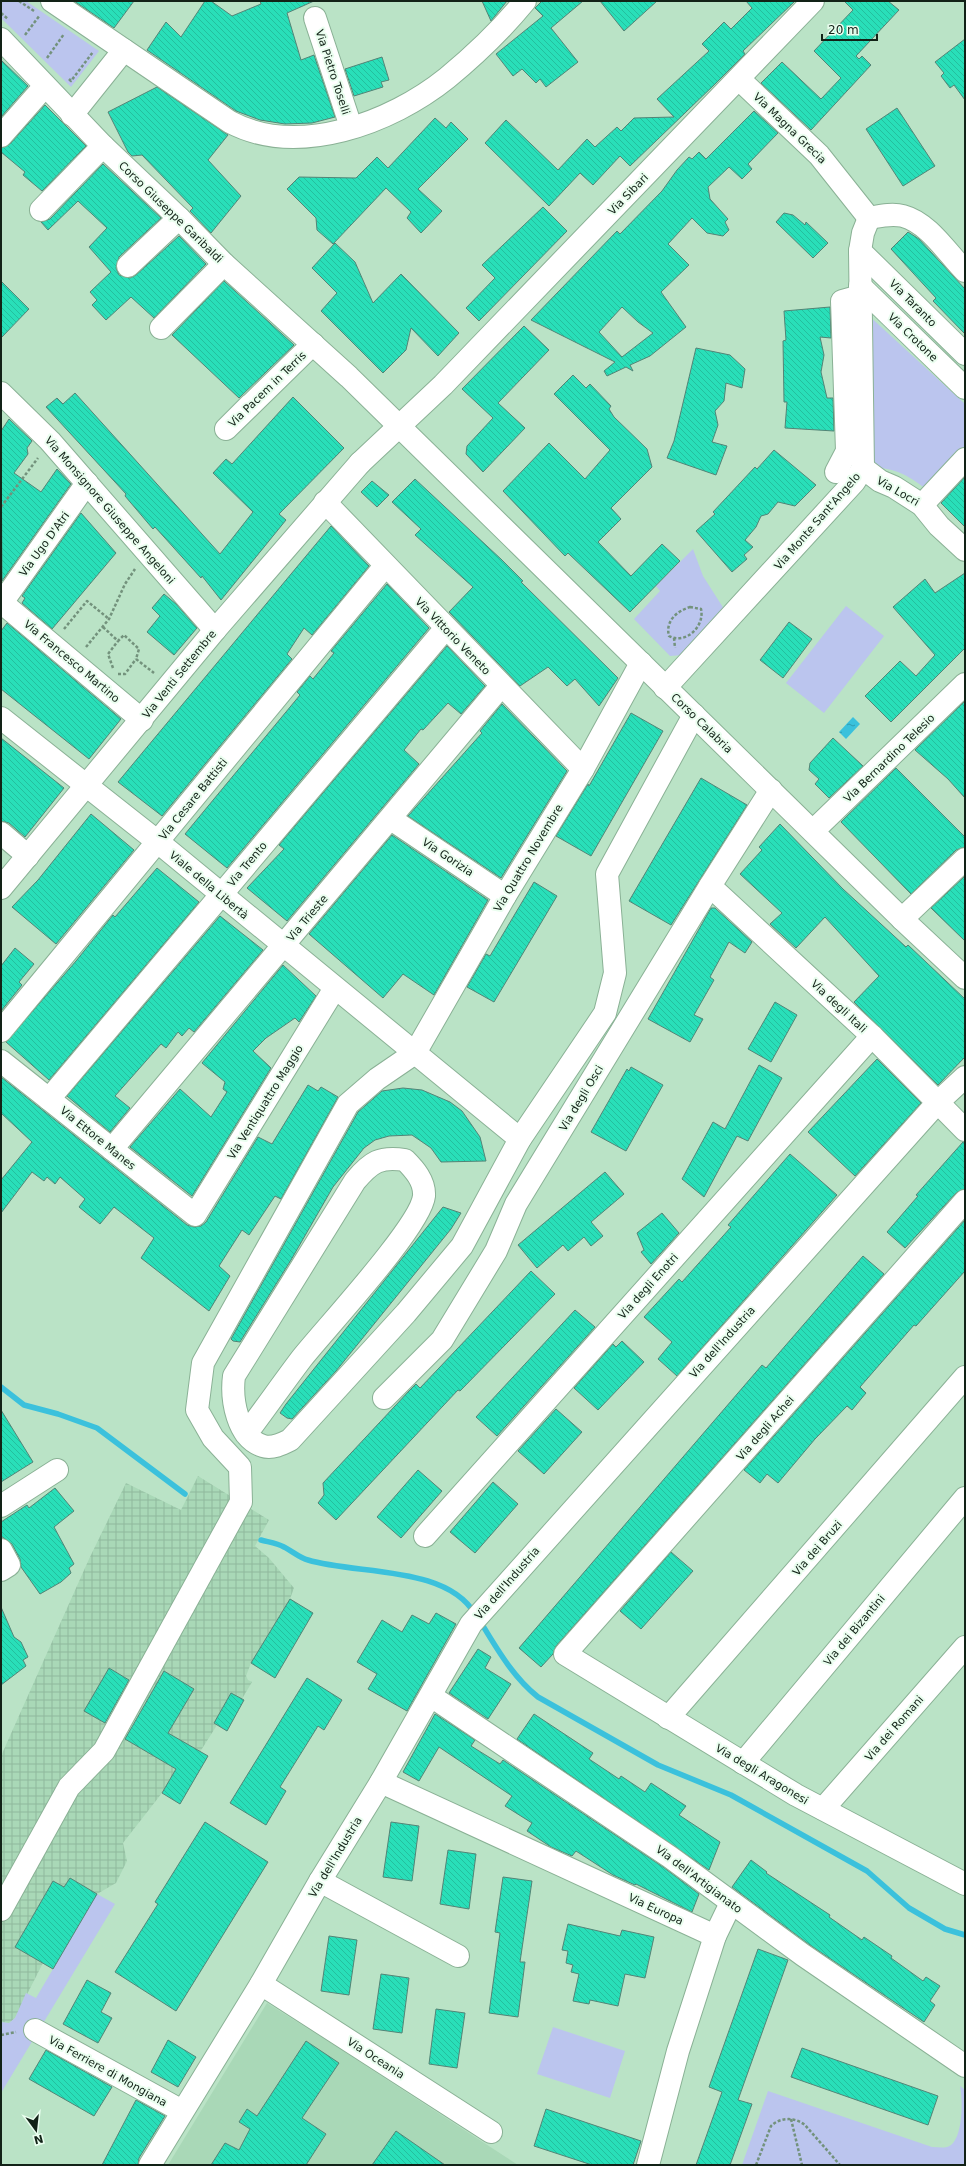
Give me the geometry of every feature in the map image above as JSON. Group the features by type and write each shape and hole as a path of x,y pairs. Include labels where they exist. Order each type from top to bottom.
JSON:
{"street":[{"name":"Via Sibari","path":"399,426 443,385 813,1"},
{"path":"46,8 124,50 230,122 245,130 275,137 298,138 322,136 394,112 446,79 485,45 518,4"},
{"name":"Via Pietro Toselli","path":"314,18 351,127"},
{"name":"Corso Giuseppe Garibaldi","path":"10,31 45,86 72,115 179,218 224,264 349,377 399,426"},
{"path":"72,115 124,50"},
{"name":"Via Magna Grecia","path":"739,79 819,155 869,218"},
{"path":"1,136 45,86"},
{"path":"41,210 103,146"},
{"path":"869,218 886,215 902,216 915,221 929,232 965,271"},
{"path":"128,266 179,218"},
{"name":"Via Monte Sant'Angelo","path":"665,688 854,482 862,468 860,251 863,233 869,218"},
{"name":"Via Taranto","path":"860,251 965,354"},
{"path":"161,328 224,264"},
{"path":"836,472 847,451 842,301 860,291"},
{"name":"Via Crotone","path":"860,291 965,388"},
{"name":"Via Pacem in Terris","path":"250,404 226,429 313,344"},
{"name":"Via Monsignore Giuseppe Angeloni","path":"3,399 50,441 215,630"},
{"name":"Via Venti Settembre","path":"1,888 142,720 215,630 324,502 360,463 399,426"},
{"name":"Corso Calabria","path":"399,426 665,688 902,919 965,978"},
{"path":"922,505 964,461"},
{"name":"Via Locri","path":"862,468 880,481 894,487 922,505 939,526 965,550"},
{"name":"Via Ugo D'Atri","path":"1,603 88,484"},
{"name":"Via Vittorio Veneto","path":"324,502 445,629 583,769"},
{"name":"Via Cesare Battisti","path":"1,1031 385,566"},
{"name":"Via Francesco Martino","path":"1,603 142,720"},
{"name":"Via Trento","path":"49,1099 445,629"},
{"name":"Via Quattro Novembre","path":"415,1053 505,896 583,769 641,663"},
{"name":"Via Bernardino Telesio","path":"813,831 965,684"},
{"name":"Via Trieste","path":"112,1149 284,947 502,686"},
{"path":"246,1434 302,1359 396,1244 420,1209 424,1196 422,1182 405,1160 390,1158 375,1161 355,1180 234,1376 232,1390 234,1404 246,1434 264,1446 278,1446 290,1440 406,1313 462,1246 520,1139 605,1013 615,973 607,874 694,715"},
{"name":"Viale della Libertà","path":"1,718 158,842 284,947 520,1139"},
{"name":"Via degli Osci","path":"384,1398 442,1340 496,1252 516,1204 710,886 771,790"},
{"name":"Via Gorizia","path":"391,819 505,896"},
{"path":"1,833 28,856"},
{"path":"902,919 965,860"},
{"name":"Via degli Itali","path":"710,886 872,1036 965,1130"},
{"name":"Via Ventiquattro Maggio","path":"195,1215 335,988"},
{"name":"Via degli Enotri","path":"425,1536 872,1036"},
{"path":"1,1910 69,1787 104,1751 241,1502 240,1467 213,1438 197,1410 203,1363 348,1104 377,1079 415,1053"},
{"name":"Via Ettore Manes","path":"1,1061 195,1215"},
{"name":"Via dell'Industria","path":"150,2165 261,1984 320,1882 381,1782 471,1624 938,1102 965,1077"},
{"name":"Via degli Achei","path":"564,1654 965,1201"},
{"name":"Via dei Bruzi","path":"668,1718 965,1377"},
{"path":"1,1506 57,1470"},
{"name":"Via dei Bizantini","path":"744,1763 965,1498"},
{"path":"1,1550 9,1565 1,1570"},
{"name":"Via dei Romani","path":"824,1809 965,1647"},
{"name":"Via degli Aragonesi","path":"564,1654 668,1718 824,1809 965,1884"},
{"name":"Via dell'Artigianato","path":"431,1696 670,1856 731,1904 965,2066"},
{"name":"Via Europa","path":"381,1782 715,1936"},
{"path":"320,1882 458,1956"},
{"path":"648,2165 678,2051 715,1936 731,1904"},
{"name":"Via Oceania","path":"261,1984 491,2132"},
{"name":"Via Ferriere di Mongiana","path":"34,2030 182,2111"}],"path":[{"path":"24,36 46,8"},
{"path":"1,13 10,31 24,36 30,41"},
{"path":"47,58 65,32"},
{"path":"41,52 52,62"},
{"path":"66,76 71,81 94,52"},
{"path":"1,507 50,441"},
{"path":"79,643 84,648 110,620 125,584 149,554"},
{"path":"69,634 63,629 87,601 110,620"},
{"path":"690,607 701,609 703,616 701,622 692,633 680,638 669,636 669,623 678,612 690,607"},
{"path":"103,627 118,641"},
{"path":"124,635 139,649 136,659 125,674 115,674 108,654 124,635"},
{"path":"136,659 156,676"},
{"path":"791,2120 802,2165"},
{"path":"756,2165 771,2126 775,2121 791,2120 800,2121 805,2125 840,2165"}],"shaded area":[{"path":"1,1 26,1 99,51 71,87 1,18"},
{"path":"867,314 965,404 965,446 926,489 901,473 888,469 872,467"},
{"path":"693,549 703,576 724,609 683,655 670,656 634,619 660,591 656,586"},
{"path":"846,606 884,636 824,713 786,683"},
{"path":"198,1476 269,1520 255,1546 269,1558 294,1588 290,1599 251,1663 246,1676 248,1680 252,1682 242,1699 231,1693 214,1723 217,1725 200,1752 190,1746 162,1793 123,1843 127,1861 116,1883 97,1894 70,1878 64,1887 53,1881 15,1947 43,1963 15,2018 9,2023 1,2022 1,1756 89,1559 126,1483 181,1510","holes":["109,1668 130,1680 106,1723 85,1711","164,1671 194,1689 154,1756 124,1738"]},
{"path":"97,1894 115,1904 1,2093 1,2022 9,2023 15,2018 26,1993 36,1998"},
{"path":"267,2003 329,2042 518,2165 168,2165"},
{"path":"553,2027 625,2051 610,2098 537,2074"},
{"path":"960,2086 965,2090 965,2165 742,2165 768,2091 932,2147 942,2148 951,2145 958,2134 962,2108"}],"water":[{"path":"853,717 860,724 846,739 839,732"}],"building":[{"path":"74,1 134,1 114,28"},
{"path":"205,1 211,1 232,16 261,4 260,1 314,1 287,13 301,60 314,55 335,117 312,123 285,124 260,120 236,111 147,50 166,22 181,37"},
{"path":"482,1 507,1 491,21"},
{"path":"542,1 583,1 551,28 578,62 546,87 540,79 536,83 522,69 513,76 496,54 543,16 535,8"},
{"path":"600,1 657,1 624,31"},
{"path":"746,1 795,1 743,51 745,54 715,84 630,166 620,156 593,185 580,173 549,206 485,143 506,120 558,170 587,139 595,147 617,127 621,131 634,118 674,117 657,99 709,51 702,44 724,22 731,29 752,8"},
{"path":"844,1 888,1 899,10 856,56 859,59 862,56 871,65 811,130 761,83 782,62 821,99 841,78 814,51 853,10"},
{"path":"965,39 965,100 954,85 950,88 941,76 944,73 935,62"},
{"path":"382,57 389,80 381,82 383,87 354,96 345,69"},
{"path":"1,60 28,86 1,117"},
{"path":"157,87 228,135 208,160 241,196 211,233 190,211 193,208 142,155 132,156 128,152 108,112"},
{"path":"45,105 86,146 42,191 23,175 25,172 1,152 1,148 10,144"},
{"path":"897,108 935,166 903,186 866,129"},
{"path":"754,111 778,133 748,164 752,169 742,179 729,167 708,187 710,199 728,219 725,222 729,230 723,236 707,233 692,218 668,244 689,265 661,292 686,327 650,356 630,365 633,371 626,367 607,376 604,371 615,362 531,320 617,231 620,234 662,191 677,170 689,157 692,159 699,152 706,159","holes":["622,307 638,322 653,333 622,357 599,332"]},
{"path":"435,118 446,128 451,122 468,139 418,189 442,211 421,233 407,218 411,212 386,188 333,244 317,230 316,218 287,189 299,177 356,178 377,157 388,168"},
{"path":"103,164 161,218 119,257 116,268 119,275 130,278 136,275 179,236 206,264 154,318 131,297 106,320 92,305 97,300 90,292 111,272 89,247 107,228 78,201 48,230 41,222 50,219"},
{"path":"543,207 567,231 479,321 466,308 495,278 482,265"},
{"path":"784,213 793,215 805,225 806,222 828,243 813,258 776,222"},
{"path":"908,232 919,239 965,289 965,334 933,301 936,298 891,249"},
{"path":"335,243 355,262 373,303 401,274 459,333 438,356 411,328 406,350 383,373 321,311 337,293 312,268"},
{"path":"1,281 29,309 1,338"},
{"path":"224,281 294,345 239,398 172,335"},
{"path":"830,307 831,338 820,337 824,355 821,372 827,398 833,398 834,431 785,428 787,402 784,402 783,341 786,340 784,311"},
{"path":"524,326 549,350 498,403 525,428 483,472 466,454 467,446 493,418 462,389"},
{"path":"696,348 730,355 745,369 742,388 726,383 724,401 715,411 718,425 712,442 727,446 716,475 667,458 674,441"},
{"path":"573,375 586,388 590,384 611,406 609,409 614,417 647,449 652,467 611,508 621,519 598,542 631,576 662,544 680,561 630,612 568,553 565,556 503,491 549,443 585,479 610,450 554,394"},
{"path":"75,393 220,554 253,512 213,473 226,459 232,464 293,397 344,448 279,514 286,520 221,600 202,576 201,578 155,527 153,529 125,496 126,494 46,407 57,398 63,404"},
{"path":"9,419 32,441 27,448 28,454 14,473 41,492 57,469 71,484 2,581 1,431"},
{"path":"774,450 816,485 795,506 778,502 768,514 761,516 756,527 745,540 753,547 744,555 747,559 732,572 696,531 715,514 713,512 755,467 757,469"},
{"path":"965,477 965,527 941,503"},
{"path":"415,479 502,560 523,581 521,582 618,678 599,706 575,679 567,686 548,667 520,686 449,612 473,587 415,535 421,529 392,502"},
{"path":"372,481 389,495 377,507 361,492"},
{"path":"81,513 116,553 52,629 22,603 25,598 22,596"},
{"path":"331,526 369,566 312,635 304,628 287,654 292,659 162,816 118,782"},
{"path":"965,573 965,648 891,722 865,696 900,661 916,676 935,655 893,607 925,579 935,593"},
{"path":"387,584 429,628 227,868 185,834 300,695 297,692 310,676 313,679 334,653 331,651"},
{"path":"164,594 176,604 197,628 174,655 147,632 160,616 152,608"},
{"path":"789,622 812,639 783,678 760,660"},
{"path":"7,623 121,719 89,759 1,689 1,631"},
{"path":"447,646 485,686 461,714 448,703 423,730 421,729 404,750 419,764 287,921 247,888 284,849 279,845"},
{"path":"965,701 965,798 948,779 915,750"},
{"path":"502,704 567,771 501,878 408,816 482,733 480,731"},
{"path":"631,713 663,731 591,856 556,836 588,784 589,786"},
{"path":"1,738 64,788 25,837 9,823 1,821"},
{"path":"833,738 863,766 829,798 815,784 819,779 809,770 810,763"},
{"path":"896,768 965,837 965,847 956,850 911,894 841,822"},
{"path":"701,778 747,805 671,925 629,901"},
{"path":"91,814 134,850 56,944 12,907 38,880"},
{"path":"780,824 843,889 906,947 908,945 965,999 965,1057 938,1085 854,1002 879,976 825,917 796,948 770,924 782,913 740,874 762,850 759,847"},
{"path":"392,835 488,900 434,995 403,974 383,998 309,934"},
{"path":"157,868 199,902 49,1080 6,1042 76,961 113,915 115,917"},
{"path":"965,876 965,941 931,908"},
{"path":"534,882 557,896 494,1002 467,987 486,954 490,956"},
{"path":"711,908 715,908 752,942 745,953 729,942 710,977 714,980 694,1015 703,1019 690,1042 648,1019"},
{"path":"220,916 263,950 194,1032 189,1028 182,1036 178,1032 166,1048 161,1044 115,1096 130,1108 110,1132 67,1096"},
{"path":"15,948 34,964 19,982 22,985 1,1011 1,966"},
{"path":"283,965 316,996 299,1022 295,1018 266,1038 253,1051 271,1068 192,1196 130,1147 180,1089 211,1117 227,1092 223,1089 225,1082 202,1063"},
{"path":"775,1002 797,1015 771,1062 748,1049"},
{"path":"877,1059 921,1103 855,1176 808,1132"},
{"path":"759,1065 782,1078 748,1141 737,1136 704,1197 682,1179 713,1122 725,1129"},
{"path":"631,1067 663,1085 626,1151 591,1132 627,1069 629,1071"},
{"path":"1,1077 187,1225 194,1227 201,1226 206,1222 258,1137 272,1144 308,1085 318,1091 321,1087 338,1097 281,1199 275,1196 249,1235 242,1230 219,1266 230,1276 209,1311 141,1258 154,1238 114,1207 100,1224 79,1207 85,1199 60,1177 55,1184 47,1177 44,1181 32,1172 1,1213 1,1180 32,1142 1,1113"},
{"path":"403,1088 422,1090 450,1102 462,1111 480,1137 486,1161 441,1162 431,1148 412,1135 389,1136 375,1140 364,1148 333,1187 291,1260 240,1342 233,1341 231,1339 358,1112 382,1091"},
{"path":"963,1142 965,1142 965,1189 956,1193 905,1248 887,1232 918,1196 916,1195"},
{"path":"790,1154 837,1195 677,1376 658,1359 672,1342 644,1317 679,1279 682,1282 731,1227 728,1225"},
{"path":"605,1172 624,1194 591,1222 603,1236 591,1246 584,1237 568,1251 563,1245 537,1268 518,1245"},
{"path":"443,1207 461,1213 451,1229 336,1371 292,1419 287,1418 280,1413 286,1404"},
{"path":"662,1213 679,1233 651,1264 641,1252 644,1250 637,1233"},
{"path":"965,1220 965,1271 916,1326 914,1325 860,1387 866,1393 852,1410 847,1406 815,1439 778,1483 767,1474 760,1483 744,1470"},
{"path":"863,1256 884,1274 556,1646 553,1654 541,1667 519,1648 762,1365 766,1368"},
{"path":"531,1271 555,1294 460,1391 458,1390 336,1520 318,1503 324,1495 323,1483 409,1391 416,1384 420,1388"},
{"path":"575,1310 595,1327 497,1436 476,1417"},
{"path":"622,1341 644,1362 598,1410 574,1388 613,1344 616,1347"},
{"path":"556,1409 582,1432 544,1474 518,1451"},
{"path":"1,1410 33,1462 1,1482"},
{"path":"418,1470 442,1491 401,1538 377,1517"},
{"path":"493,1482 518,1504 475,1553 450,1532"},
{"path":"55,1488 74,1511 54,1527 74,1564 69,1568 71,1573 61,1582 40,1594 21,1567 20,1559 12,1544 1,1536 1,1522 27,1505 29,1508"},
{"path":"671,1552 693,1571 641,1629 620,1611"},
{"path":"290,1599 313,1613 275,1678 251,1663"},
{"path":"1,1607 14,1637 21,1642 28,1657 23,1660 26,1666 1,1685"},
{"path":"436,1613 456,1624 407,1711 368,1689 377,1674 357,1662 382,1620 402,1632 412,1615 429,1624"},
{"path":"478,1649 491,1657 485,1668 511,1684 488,1719 449,1693"},
{"path":"109,1668 129,1680 105,1723 84,1711"},
{"path":"164,1671 194,1689 168,1733 208,1756 180,1804 162,1793 176,1769 125,1739"},
{"path":"307,1678 342,1700 324,1730 318,1726 280,1787 286,1791 266,1825 230,1803"},
{"path":"231,1693 244,1700 227,1731 214,1723"},
{"path":"435,1714 475,1740 471,1746 500,1764 503,1760 663,1867 699,1894 692,1912 636,1884 635,1885 613,1875 576,1851 572,1856 551,1847 527,1831 532,1823 505,1806 512,1796 439,1747 419,1781 403,1772"},
{"path":"534,1714 593,1753 589,1759 619,1779 621,1776 645,1792 651,1783 686,1806 679,1815 720,1842 709,1870 517,1739"},
{"path":"205,1822 268,1862 176,2011 115,1972 158,1904 155,1902"},
{"path":"391,1822 419,1826 412,1881 383,1877"},
{"path":"448,1850 476,1854 469,1909 440,1904"},
{"path":"751,1860 767,1872 766,1873 830,1915 829,1917 862,1940 864,1937 892,1956 891,1958 923,1981 926,1977 940,1986 930,2001 935,2005 924,2022 810,1945 732,1887"},
{"path":"503,1877 532,1881 520,1962 525,1962 518,2017 489,2013 500,1933 495,1932"},
{"path":"70,1878 97,1894 53,1969 15,1947 53,1881 64,1887"},
{"path":"568,1924 620,1936 622,1930 654,1937 645,1978 625,1974 618,2006 590,2000 589,2004 573,2001 579,1974 571,1972 573,1965 566,1963 568,1951 562,1950"},
{"path":"329,1936 357,1940 349,1995 321,1991"},
{"path":"758,1949 788,1960 738,2100 752,2104 730,2165 696,2165 722,2092 709,2087"},
{"path":"381,1974 409,1978 402,2033 373,2029"},
{"path":"87,1980 111,1993 101,2012 112,2018 98,2043 63,2024"},
{"path":"436,2009 465,2013 457,2068 429,2064"},
{"path":"168,2040 196,2057 178,2087 151,2072"},
{"path":"306,2041 339,2063 302,2118 326,2134 306,2165 211,2165 225,2143 239,2150 250,2129 239,2122 247,2109 257,2116"},
{"path":"802,2048 938,2096 928,2125 791,2077"},
{"path":"46,2050 112,2087 94,2116 29,2079"},
{"path":"136,2100 165,2116 139,2158 138,2165 102,2165"},
{"path":"546,2109 641,2141 633,2165 592,2165 534,2146"},
{"path":"396,2131 445,2165 372,2165"}],"waterway":[{"path":"1,1387 24,1405 58,1414 97,1428 185,1494"},
{"path":"261,1540 281,1546 302,1558 328,1565 399,1574 422,1579 444,1587 462,1598 475,1614"},
{"path":"480,1621 513,1672 538,1697 658,1765 731,1795 867,1871 909,1908 945,1929 965,1935"}]}
